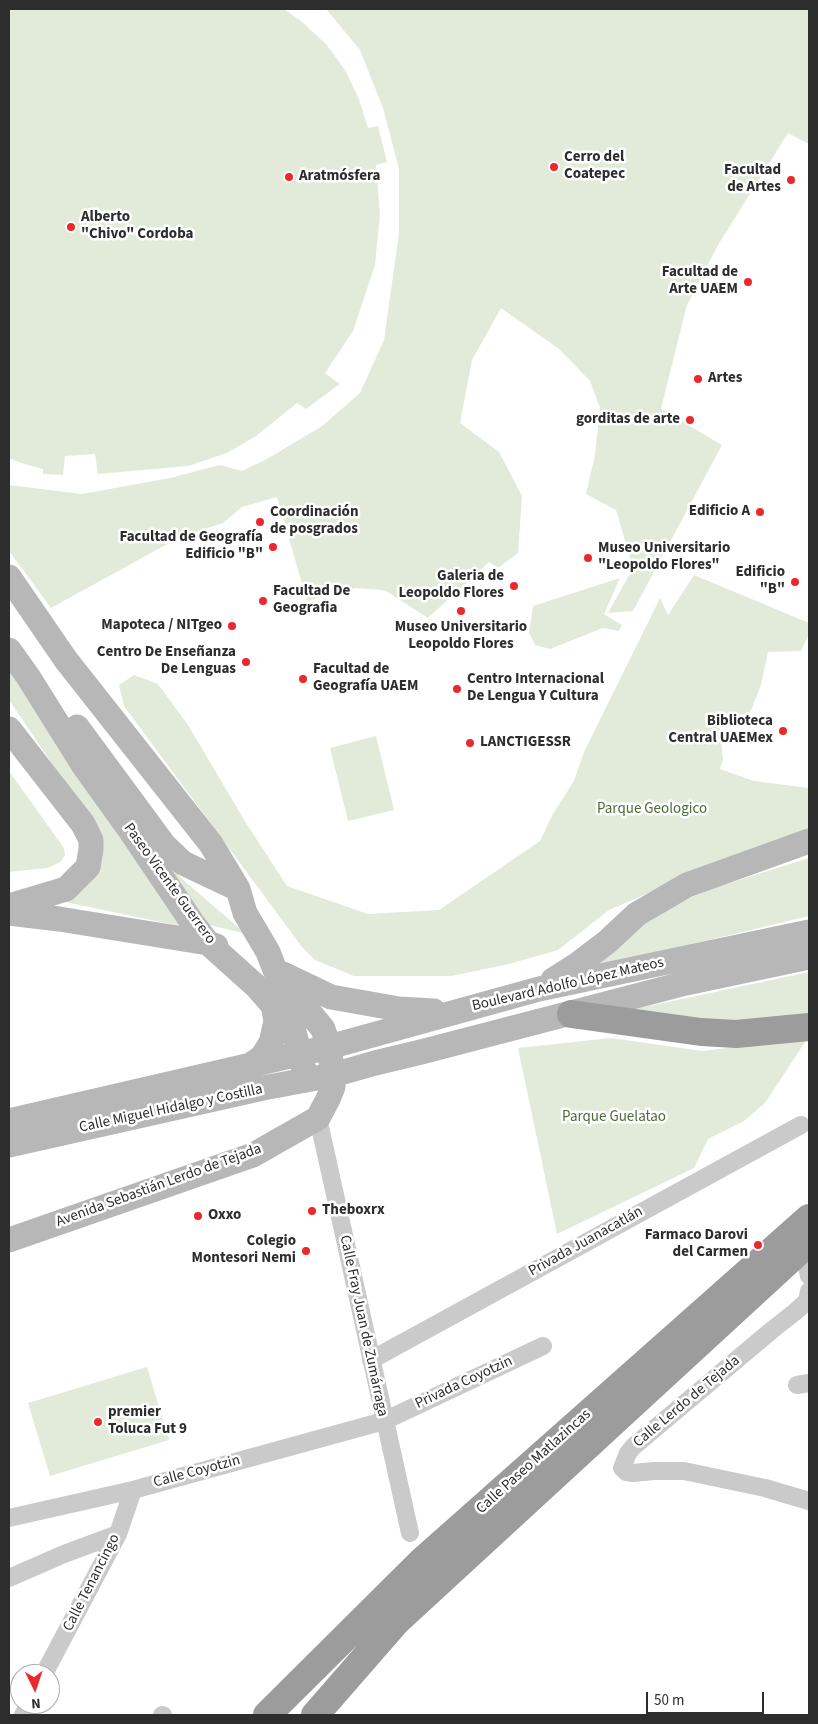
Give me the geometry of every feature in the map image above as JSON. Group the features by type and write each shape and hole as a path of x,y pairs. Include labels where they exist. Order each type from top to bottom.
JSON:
{"highway":[{"path":"571,1014 701,1032 736,1034 809,1026"},
{"name":"Calle Paseo Matlazincas","path":"267,1715 422,1561 809,1218"},
{"name":"Calle Paseo Matlazincas","path":"315,1715 396,1622 806,1245"}],"main road":[{"path":"9,578 66,660 211,844 238,888 245,914 268,952 275,970 322,1029 330,1047 333,1087 318,1118"},
{"name":"Paseo Vicente Guerrero","path":"9,650 29,678 84,766 208,943 257,987 293,1028 305,1079 318,1118"},
{"path":"29,678 46,686 56,696 94,751 164,845 183,862 238,888"},
{"path":"9,729 83,824 90,840 91,849 88,867 66,888 9,906"},
{"path":"539,988 592,953 637,914 687,885 809,841"},
{"path":"9,914 59,919 208,943 275,970 332,997 399,1009 454,1012"},
{"name":"Boulevard Adolfo López Mateos","path":"330,1047 539,988 809,932"},
{"name":"Boulevard Adolfo López Mateos","path":"333,1075 686,983 809,957"},
{"path":"249,1066 262,1057 271,1043 276,1021 273,1004"},
{"name":"Calle Miguel Hidalgo y Costilla","path":"9,1122 330,1047"},
{"name":"Calle Miguel Hidalgo y Costilla","path":"9,1144 305,1079 333,1075"},
{"name":"Avenida Sebastián Lerdo de Tejada","path":"9,1240 253,1155 318,1118"}],"street":[{"name":"Calle Fray Juan de Zumárraga","path":"318,1118 410,1533"},
{"name":"Privada Juanacatlán","path":"372,1360 801,1125"},
{"path":"806,1245 809,1276"},
{"name":"Calle Lerdo de Tejada","path":"809,1291 802,1311 772,1330 634,1446 628,1453 622,1468 626,1472 633,1474 654,1471 684,1471 765,1488 809,1501"},
{"name":"Privada Coyotzin","path":"384,1421 543,1346"},
{"name":"Calle Coyotzin","path":"9,1518 134,1490 384,1421"},
{"name":"Calle Tenancingo","path":"49,1664 118,1534 134,1490"},
{"path":"9,1578 64,1554 118,1534"}],"green space":[{"path":"9,9 284,9 301,21 326,44 345,70 359,99 368,128 378,126 387,162 376,165 380,215 375,265 353,331 325,373 340,384 306,409 297,403 256,436 227,453 188,466 98,474 95,454 65,456 63,475 43,474 43,469 9,458"},
{"path":"326,9 809,9 809,144 788,133 718,245 687,305 661,409 722,445 633,611 608,613 633,568 616,510 586,494 595,455 600,408 590,381 559,349 501,308 472,360 460,423 499,452 522,496 518,553 498,568 489,562 428,618 386,591 381,590 356,588 307,601 277,497 242,507 223,523 180,537 51,608 9,551 9,485 82,494 170,478 220,465 242,471 267,459 322,426 360,393 384,340 399,233 399,169 383,108 360,50"},
{"name":"Parque Geologico","path":"694,575 809,623 809,634 801,651 768,652 761,685 752,708 740,728 719,721 723,760 720,769 754,781 809,788 809,829 750,849 609,910 558,950 509,964 451,976 354,976 315,960 302,947 124,706 119,685 134,675 158,684 188,725 246,823 287,886 368,914 439,910 540,841 553,814 574,781 584,752 660,598 668,615"},
{"path":"620,578 604,614 622,625 619,631 603,628 550,649 535,645 529,633 533,606"},
{"path":"9,671 189,928 65,902 83,890 98,870 99,833 9,700"},
{"path":"376,736 394,810 348,821 330,748"},
{"path":"9,771 64,848 65,855 60,862 48,868 9,872"},
{"path":"134,820 181,878 246,934 210,925"},
{"path":"809,858 809,916 585,970 658,911 714,888"},
{"path":"809,972 809,1018 727,1024 621,1012"},
{"name":"Parque Guelatao","path":"611,1038 702,1051 807,1039 765,1103 744,1121 708,1139 694,1168 557,1234 518,1048"},
{"name":"premier Toluca Fut 9","path":"147,1367 169,1440 50,1476 28,1403"}],"place":[{"name":"Cerro del Coatepec","path":"554,167"},
{"name":"Aratmósfera","path":"289,177"},
{"name":"Facultad de Artes","path":"791,180"},
{"name":"Alberto \"Chivo\" Cordoba","path":"71,227"},
{"name":"Facultad de Arte UAEM","path":"748,282"},
{"name":"Artes","path":"698,379"},
{"name":"gorditas de arte","path":"690,420"},
{"name":"Edificio A","path":"760,512"},
{"name":"Coordinación de posgrados","path":"260,522"},
{"name":"Facultad de Geografía Edificio \"B\"","path":"273,547"},
{"name":"Museo Universitario \"Leopoldo Flores\"","path":"588,558"},
{"name":"Edificio \"B\"","path":"795,582"},
{"name":"Galeria de Leopoldo Flores","path":"514,586"},
{"name":"Facultad De Geografia","path":"263,601"},
{"name":"Museo Universitario Leopoldo Flores","path":"461,611"},
{"name":"Mapoteca / NITgeo","path":"232,626"},
{"name":"Centro De Enseñanza De Lenguas","path":"246,662"},
{"name":"Facultad de Geografía UAEM","path":"303,679"},
{"name":"Centro Internacional De Lengua Y Cultura","path":"457,689"},
{"name":"Biblioteca Central UAEMex","path":"783,731"},
{"name":"LANCTIGESSR","path":"470,743"},
{"name":"Theboxrx","path":"312,1211"},
{"name":"Oxxo","path":"198,1216"},
{"name":"Farmaco Darovi del Carmen","path":"758,1245"},
{"name":"Colegio Montesori Nemi","path":"306,1251"},
{"name":"premier Toluca Fut 9","path":"98,1422"}]}
